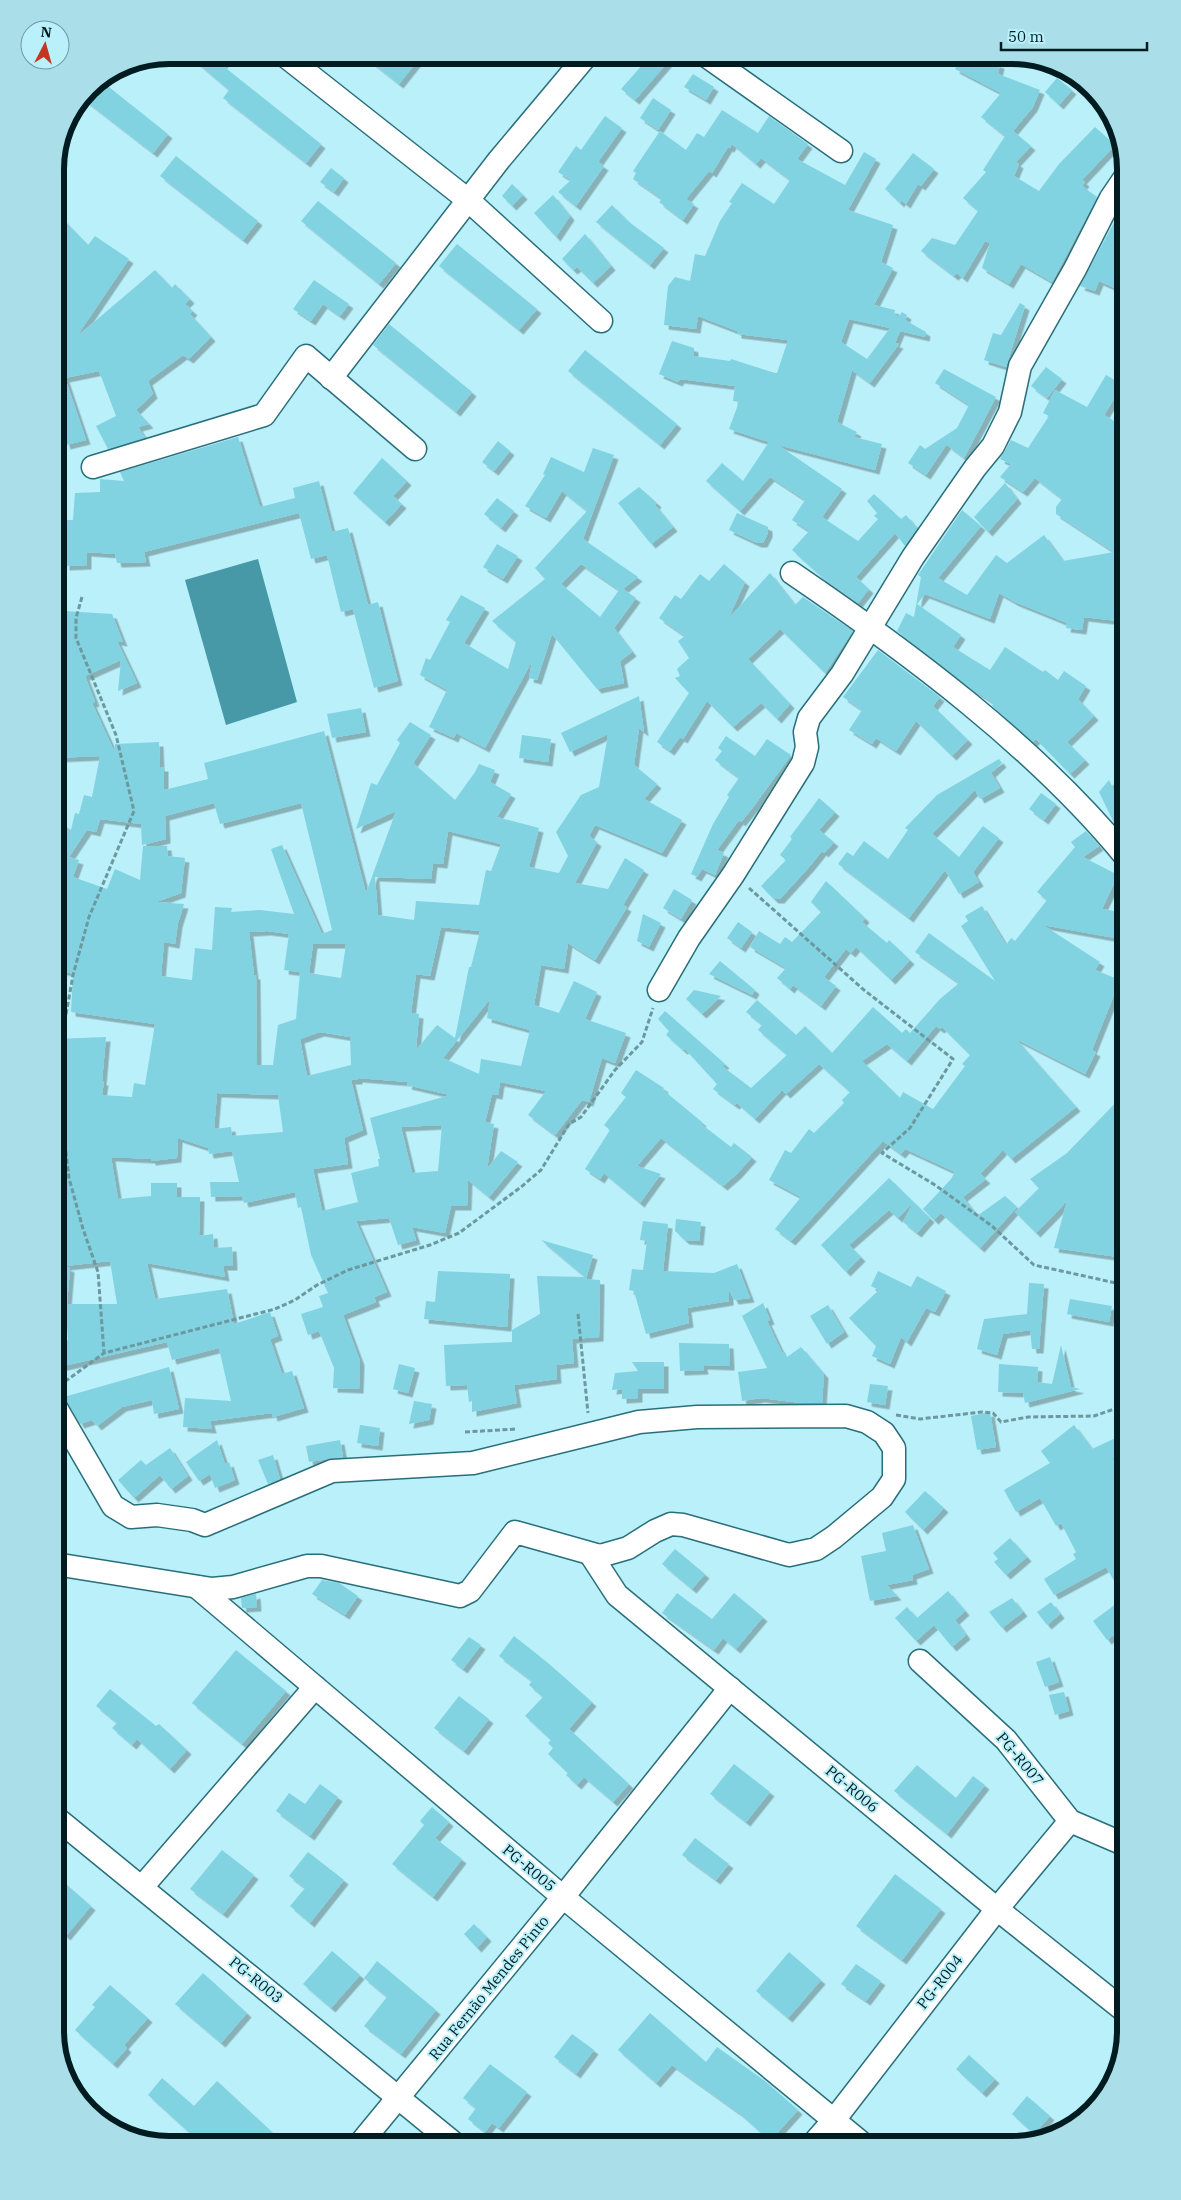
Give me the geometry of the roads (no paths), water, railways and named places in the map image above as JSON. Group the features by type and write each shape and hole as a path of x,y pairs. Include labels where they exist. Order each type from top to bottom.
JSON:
{"street":[{"path":"295,64 468,200 601,321"},
{"path":"331,378 499,160 579,64"},
{"path":"718,64 841,151"},
{"path":"659,990 690,938 733,875 803,763 807,747 806,732 809,718 842,674 913,557 975,468 993,446 1010,412 1020,366 1075,269 1117,189"},
{"path":"93,467 264,415 306,356 415,449"},
{"path":"792,573 871,627 974,709 1044,771 1117,846"},
{"path":"64,1422 113,1506 131,1517 157,1515 192,1520 205,1525 332,1471 473,1463 638,1422 697,1417 846,1416 867,1422 884,1433 894,1448 894,1479 882,1497 834,1537 816,1549 789,1555 683,1525 671,1524 655,1531 628,1548 600,1556 515,1532 470,1591 460,1596 321,1566 307,1566 222,1589 196,1587 64,1565"},
{"name":"PG-R006","path":"591,1554 617,1595 997,1909 1117,2005"},
{"name":"PG-R005","path":"196,1587 563,1897 853,2136"},
{"name":"PG-R007","path":"920,1661 1006,1740 1070,1821 1117,1841"},
{"path":"142,1887 315,1687"},
{"name":"Rua Fernão Mendes Pinto","path":"367,2136 563,1897 730,1688"},
{"name":"PG-R004","path":"820,2136 997,1909 1070,1821"},
{"name":"PG-R003","path":"64,1824 446,2136"}],"water":[{"path":"258,559 297,702 226,725 185,580"}]}
